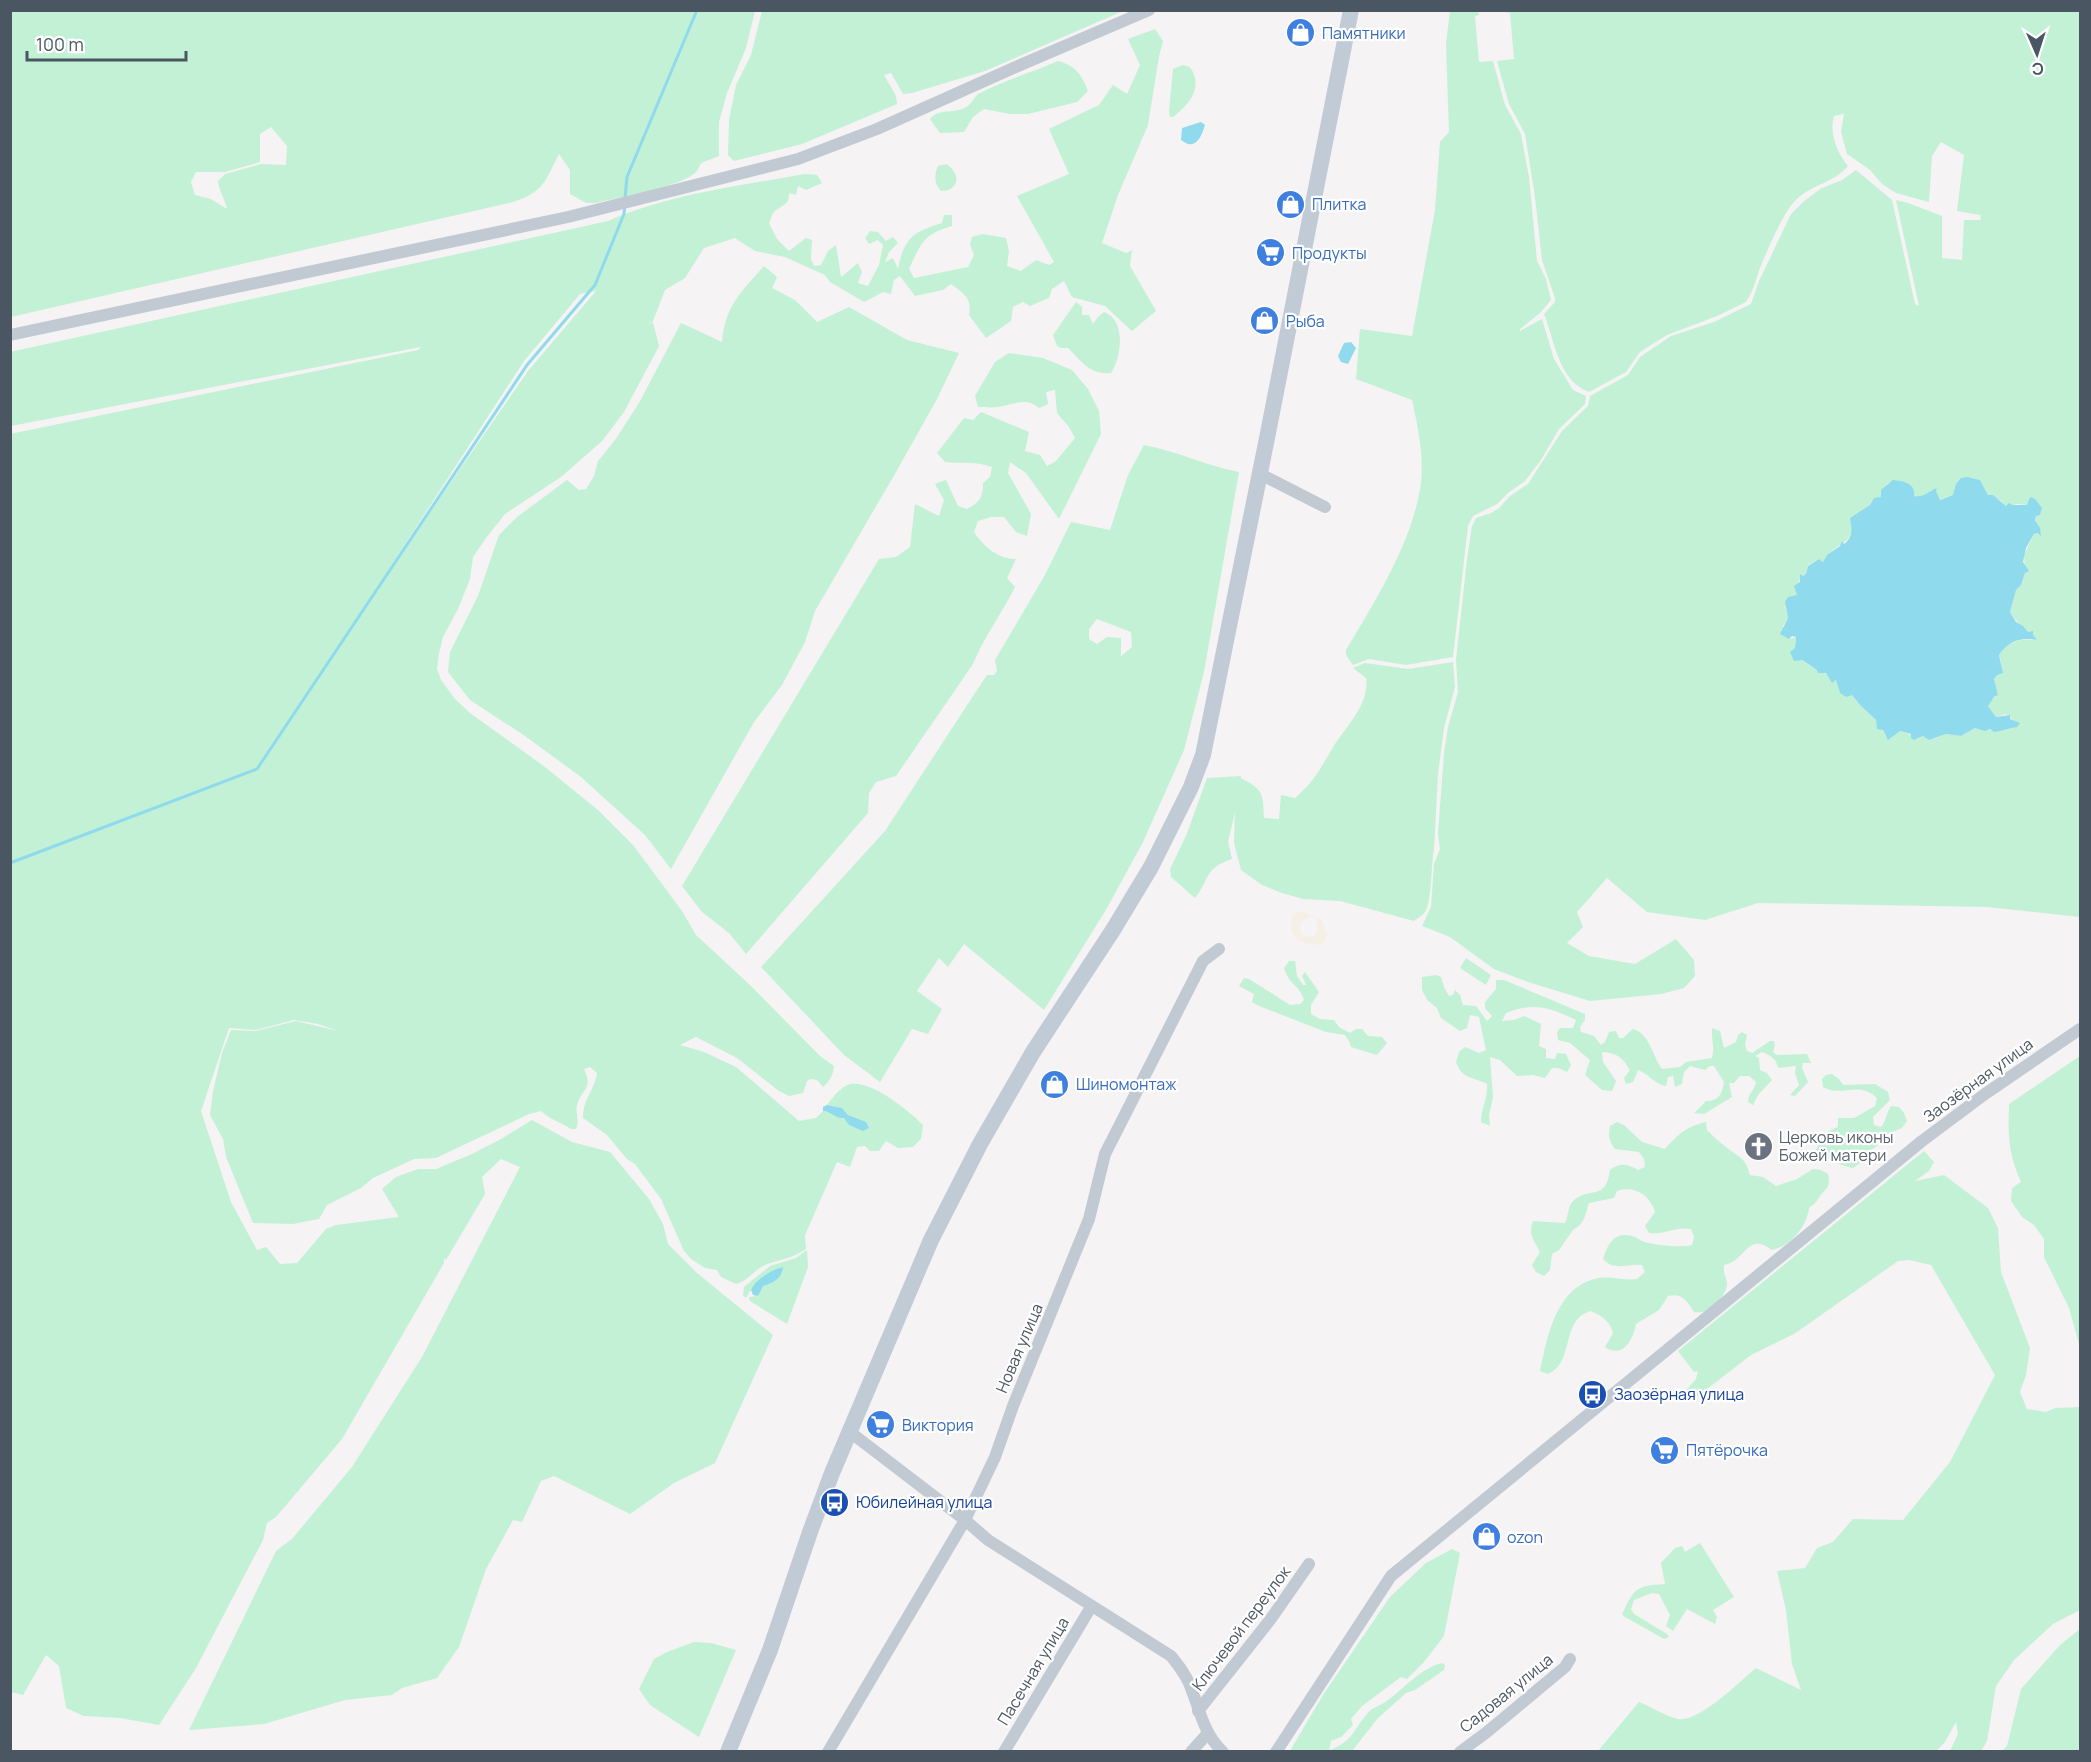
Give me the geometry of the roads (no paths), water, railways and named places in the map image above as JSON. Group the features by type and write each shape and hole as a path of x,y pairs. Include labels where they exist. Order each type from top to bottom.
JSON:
{"main road":[{"path":"729,1752 770,1650 810,1532 931,1240 980,1144 1033,1052 1113,930 1151,867 1191,787 1203,755 1351,10"}],"street":[{"path":"10,335 568,217 798,159 877,129 1149,10"},
{"path":"1260,474 1325,507"},
{"name":"Новая улица","path":"828,1752 965,1520 995,1457 1013,1406 1076,1254 1089,1218 1105,1154 1203,961 1219,949"},
{"name":"Заозёрная улица","path":"1276,1752 1391,1576 1592,1409 1922,1141 1984,1094 2080,1029"},
{"path":"850,1432 988,1540 1171,1656 1182,1669 1191,1687 1208,1733 1223,1752"},
{"name":"Ключевой переулок","path":"1198,1711 1270,1620 1309,1564"},
{"name":"Пасечная улица","path":"1004,1752 1091,1607"},
{"name":"Садовая улица","path":"1460,1752 1565,1667 1570,1659"},
{"path":"1191,1752 1208,1733"}],"water":[{"path":"1201,122 1205,125 1197,142 1190,144 1181,140 1182,128"},
{"path":"1351,342 1356,348 1348,364 1341,362 1338,356 1344,343"},
{"path":"1961,478 1980,480 1988,495 1993,495 2006,506 2009,503 2027,505 2030,497 2035,499 2042,508 2035,520 2040,528 2041,536 2038,533 2034,534 2026,548 2023,562 2029,571 2025,573 2021,585 2016,590 2010,612 2016,622 2028,632 2033,631 2037,640 2015,641 1999,655 2003,673 1994,679 1998,695 1988,706 1996,717 2010,715 2010,719 2020,723 2017,727 1997,732 1975,728 1961,736 1946,734 1929,740 1923,736 1914,740 1911,734 1900,731 1888,740 1883,730 1877,729 1876,720 1852,695 1846,697 1840,693 1836,680 1832,683 1826,673 1818,673 1802,660 1794,661 1790,652 1795,648 1796,637 1792,636 1789,639 1780,634 1788,618 1785,602 1788,597 1797,595 1794,586 1800,582 1800,574 1803,576 1806,574 1808,566 1819,559 1823,562 1827,555 1840,546 1842,541 1844,544 1849,539 1850,518 1870,505 1874,498 1881,497 1881,490 1893,480 1911,485 1914,496 1923,495 1937,488 1940,500 1953,495 1956,484"},
{"path":"827,1105 842,1108 848,1115 866,1122 869,1128 863,1131 849,1125 844,1118 823,1111 823,1107"},
{"path":"783,1267 781,1275 776,1280 763,1286 758,1296 753,1295 751,1290 760,1279"}],"waterway":[{"path":"625,198 627,177 697,10"},
{"path":"10,863 257,769 527,365 595,285 624,214 625,205"}],"place":[{"name":"Памятники","path":"1301,33"},
{"name":"Плитка","path":"1291,204"},
{"name":"Продукты","path":"1271,253"},
{"name":"Рыба","path":"1265,321"},
{"name":"Шиномонтаж","path":"1055,1084"},
{"name":"Церковь иконы Божей матери","path":"1758,1146"},
{"name":"Заозёрная улица","path":"1593,1394"},
{"name":"Виктория","path":"881,1425"},
{"name":"Пятёрочка","path":"1665,1450"},
{"name":"Юбилейная улица","path":"835,1502"},
{"name":"ozon","path":"1486,1537"}]}
